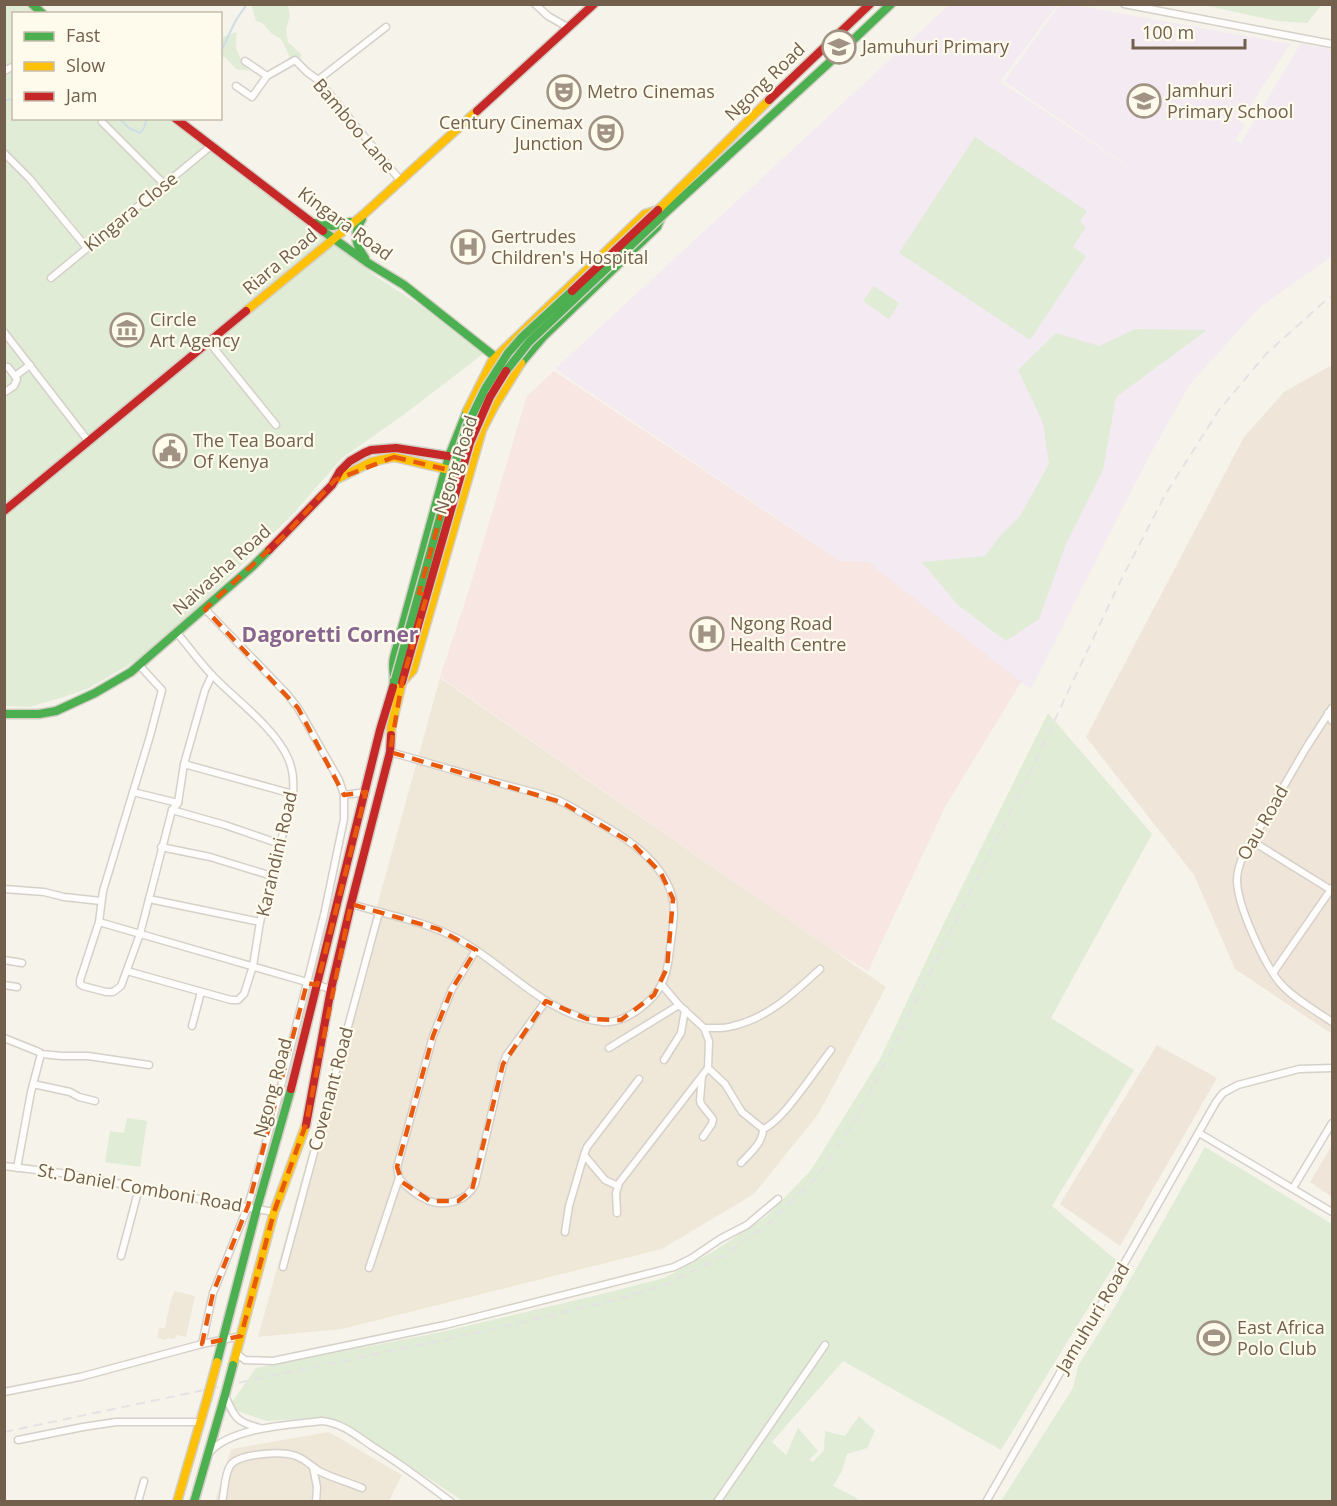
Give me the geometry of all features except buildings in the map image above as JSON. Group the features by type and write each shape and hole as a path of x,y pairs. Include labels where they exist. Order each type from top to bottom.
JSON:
{"main road":[{"name":"Riara Road","path":"4,511 362,216 594,4"},
{"name":"Ngong Road","path":"177,1502 224,1339 252,1207 284,1117 381,730 399,681 464,474 473,436 486,405 513,359 660,213 688,181 760,109 870,4"},
{"name":"Ngong Road","path":"194,1502 274,1212 306,1124 331,989 390,752 391,728 399,681 455,463 467,426 485,389 508,353 522,337 660,213 741,145 891,4"},
{"name":"Kingara Road","path":"178,120 368,263 404,285 515,372"},
{"name":"Ngong Road","path":"445,468 462,420 495,357 645,214 660,213"},
{"name":"Ngong Road","path":"468,461 495,405 524,358 657,227 660,213"},
{"path":"313,222 332,226 343,225 362,216"},
{"path":"362,216 355,239 368,263"},
{"name":"Naivasha Road","path":"4,714 39,714 56,711 112,684 140,666 266,554 318,500 350,461 371,450 396,447 449,456"},
{"path":"449,456 468,461"},
{"path":"335,480 371,462 394,457 464,474"},
{"path":"434,597 413,591 445,468"},
{"name":"Ngong Road","path":"399,681 413,670 434,597 464,474"},
{"name":"Ngong Road","path":"399,681 392,665 413,591"}],"street":[{"path":"535,4 548,16 569,28"},
{"path":"1124,4 1332,44"},
{"path":"318,80 386,27"},
{"name":"Bamboo Lane","path":"267,76 295,60 318,80 400,180"},
{"path":"236,86 252,97 267,76 246,61"},
{"path":"102,122 164,184"},
{"name":"Kingara Close","path":"51,278 211,146"},
{"path":"4,153 29,178 87,248"},
{"path":"4,332 89,442"},
{"path":"209,342 276,424"},
{"path":"15,376 30,365"},
{"path":"4,367 8,367 17,379 16,384 5,392"},
{"path":"202,1344 213,1293 252,1207 324,915 344,816 344,795 339,780 298,708 205,609"},
{"name":"Karandini Road","path":"127,971 231,1000 238,1000 244,994 253,966 260,922 293,794 292,772 284,750 270,731 212,675 177,633"},
{"path":"140,666 162,690 101,901 99,922 80,980 80,984 87,987 113,992 121,986 140,934 161,847 172,810 178,803 184,764 205,690 212,675"},
{"path":"1330,710 1332,721"},
{"name":"Oau Road","path":"1330,710 1239,864 1237,887 1258,947 1273,973 1287,990 1332,1022"},
{"path":"351,904 438,929 476,950 546,1001 574,1016 600,1022 621,1020 646,1003 662,985 667,968 673,928 673,898 661,873 642,851 621,836 561,802 390,752"},
{"path":"184,764 293,794"},
{"path":"132,792 178,803"},
{"path":"344,795 366,792"},
{"path":"172,810 280,844"},
{"path":"344,816 359,818"},
{"path":"1252,842 1332,889 1273,973"},
{"path":"161,847 210,857 272,876"},
{"path":"4,889 44,892 64,897 101,901"},
{"path":"149,898 260,922"},
{"name":"Covenant Road","path":"283,1267 379,912"},
{"path":"99,922 331,989"},
{"path":"369,1268 399,1178 397,1167 433,1036 452,989 476,950"},
{"path":"4,960 22,963"},
{"path":"704,1028 732,1027 759,1018 793,993 820,969"},
{"path":"4,985 17,987"},
{"path":"617,1213 618,1186 708,1068 709,1041 704,1028 679,1005 662,985"},
{"path":"192,1026 201,992"},
{"path":"399,1178 411,1190 430,1201 448,1203 458,1201 472,1190 504,1060 546,1001"},
{"path":"609,1048 679,1005"},
{"path":"664,1060 681,1033 685,1010"},
{"path":"4,1038 41,1054 88,1056 148,1065"},
{"path":"763,1129 784,1112 831,1050"},
{"path":"17,1168 41,1054"},
{"path":"708,1068 725,1084 742,1112 763,1129"},
{"name":"Jamuhuri Road","path":"986,1502 1069,1357 1088,1329 1216,1102 1228,1089 1238,1085 1299,1069 1332,1068"},
{"path":"703,1075 700,1100 713,1119 703,1137"},
{"path":"565,1232 569,1206 587,1147 639,1079"},
{"path":"33,1084 70,1092 95,1101"},
{"path":"1293,1188 1332,1123"},
{"path":"741,1163 759,1143 763,1129"},
{"path":"1199,1133 1332,1212"},
{"path":"584,1155 605,1180 618,1186"},
{"name":"St. Daniel Comboni Road","path":"4,1166 69,1174 274,1212"},
{"path":"121,1256 140,1188"},
{"path":"236,1353 245,1360 273,1361 445,1325 674,1267 747,1225 778,1199"},
{"path":"4,1392 80,1377 202,1344 241,1336"},
{"path":"717,1502 825,1345"},
{"path":"225,1395 238,1420 260,1429"},
{"path":"209,1453 220,1443 260,1429 322,1421 338,1424 451,1502"},
{"path":"18,1440 83,1426 116,1422 200,1422"},
{"path":"222,1502 231,1465 236,1460 267,1454 288,1453 301,1458 323,1473 362,1488"},
{"path":"313,1467 317,1487 316,1502"},
{"path":"138,1502 144,1481"}],"highlighted area":[{"path":"394,457 453,471 419,593 427,595 402,682 390,752 561,802 632,843 661,873 673,899 667,968 654,995 621,1020 587,1019 546,1001 503,1064 472,1190 458,1201 430,1201 402,1182 397,1167 433,1036 452,989 476,950 438,929 351,904 306,1124 274,1212 241,1336 202,1344 213,1293 248,1206 307,983 317,985 366,792 344,795 298,708 205,609 287,533 335,480"}],"shaded area":[{"path":"949,5 1057,5 1000,82 1168,193 1004,81 1060,5 1074,5 1290,44 1240,122 1245,125 1235,140 1241,143 1301,43 1332,50 1332,256 1260,307 1190,384 1147,460 1031,689 556,368"},
{"path":"1332,365 1332,1034 1235,969 1194,875 1086,737 1244,437 1284,392"},
{"name":"Ngong Road Health Centre","path":"554,371 840,561 868,562 1021,682 945,807 868,971 830,948 440,677 469,590 527,396"},
{"path":"440,678 886,987 819,1113 754,1194 662,1249 342,1329 258,1337"},
{"path":"1157,1045 1217,1078 1120,1246 1060,1204"},
{"path":"1332,1145 1332,1197 1310,1182"},
{"path":"174,1291 195,1296 186,1337 176,1335 175,1339 157,1338 159,1328 165,1328"},
{"path":"329,1432 402,1475 389,1501 215,1502 231,1449"}],"green space":[{"path":"27,4 38,12 12,12 12,120 174,120 377,277 424,308 483,354 402,416 342,458 293,514 202,604 144,656 89,688 29,707 5,706 4,5"},
{"path":"1258,4 1263,6 1322,5 1307,23 1277,21 1203,5"},
{"path":"252,5 288,5 290,16 286,29 288,42 302,55 294,66 280,38 256,21"},
{"path":"237,32 236,48 249,71 236,69 222,56 222,38"},
{"path":"975,137 1087,211 1080,222 1086,227 1073,247 1086,256 1030,340 899,253"},
{"path":"874,286 899,303 889,319 863,301"},
{"path":"1135,329 1207,330 1116,397 1103,470 1066,544 1039,619 1006,641 958,605 922,562 985,556 1020,516 1049,464 1043,423 1018,370 1056,333 1099,346"},
{"path":"1048,713 1152,834 1051,1018 1134,1070 1052,1206 1117,1261 1001,1450 843,1361 772,1442 786,1455 798,1428 818,1451 809,1460 813,1462 824,1450 825,1431 845,1436 859,1416 875,1431 867,1448 847,1454 842,1471 833,1486 860,1501 463,1501 343,1422 325,1417 267,1421 228,1408 256,1368 437,1333 664,1278 714,1251 767,1216 811,1170 880,1059 944,923"},
{"path":"127,1118 147,1121 140,1167 105,1162 110,1131 124,1133"},
{"name":"East Africa Polo Club","path":"1205,1147 1332,1224 1332,1501 1001,1501 1073,1388 1078,1366 1113,1310"}],"waterway":[{"path":"222,49 236,20 247,4"},
{"path":"4,100 12,99"},
{"path":"121,120 129,128 140,133 146,120"}],"railway":[{"path":"4,1432 481,1332 619,1299 667,1284 721,1257 769,1223 818,1176 854,1122 1031,770 1119,584 1165,495 1219,410 1267,353 1332,296"}],"traffic: fast":[{"path":"32,4 41,12"},
{"path":"521,363 544,336 657,227 662,216 891,4"},
{"path":"506,371 529,342 662,216"},
{"path":"362,219 357,229 356,239 365,258"},
{"path":"316,223 332,226 350,222"},
{"path":"323,231 404,285 499,360"},
{"path":"395,680 467,426 485,389 508,353 572,291"},
{"path":"393,687 394,657 449,456 467,411"},
{"path":"4,714 39,714 56,711 95,693 131,672 269,550"},
{"path":"217,1362 291,1089"},
{"path":"225,1395 233,1365"},
{"path":"194,1502 225,1395"}],"traffic: slow":[{"path":"467,411 492,361 645,214 658,210 769,100"},
{"path":"246,311 364,214 477,111"},
{"path":"391,735 402,682 413,670 482,430 521,363"},
{"path":"337,479 371,462 394,457 450,470"},
{"path":"233,1365 274,1212 306,1125"},
{"path":"207,1399 217,1362"},
{"path":"177,1502 207,1399"}],"traffic: jam":[{"path":"477,111 594,4"},
{"path":"769,100 870,4"},
{"path":"178,120 323,231"},
{"path":"572,291 658,210"},
{"path":"4,511 246,311"},
{"path":"402,682 470,443 490,397 506,371"},
{"path":"269,550 332,485 340,471 350,461 364,453 371,450 396,448 454,457"},
{"path":"291,1089 380,730 393,687"},
{"path":"306,1125 331,989 390,752 391,735"}],"place":[{"name":"Jamuhuri Primary","path":"839,47"},
{"name":"Metro Cinemas","path":"564,92"},
{"name":"Jamhuri Primary School","path":"1144,101"},
{"name":"Century Cinemax Junction","path":"606,133"},
{"name":"Gertrudes Children's Hospital","path":"468,247"},
{"name":"Circle Art Agency","path":"127,330"},
{"name":"The Tea Board Of Kenya","path":"170,451"},
{"name":"Ngong Road Health Centre","path":"707,634"},
{"name":"East Africa Polo Club","path":"1214,1338"}],"district":[{"name":"Dagoretti Corner","path":"330,635"}]}
